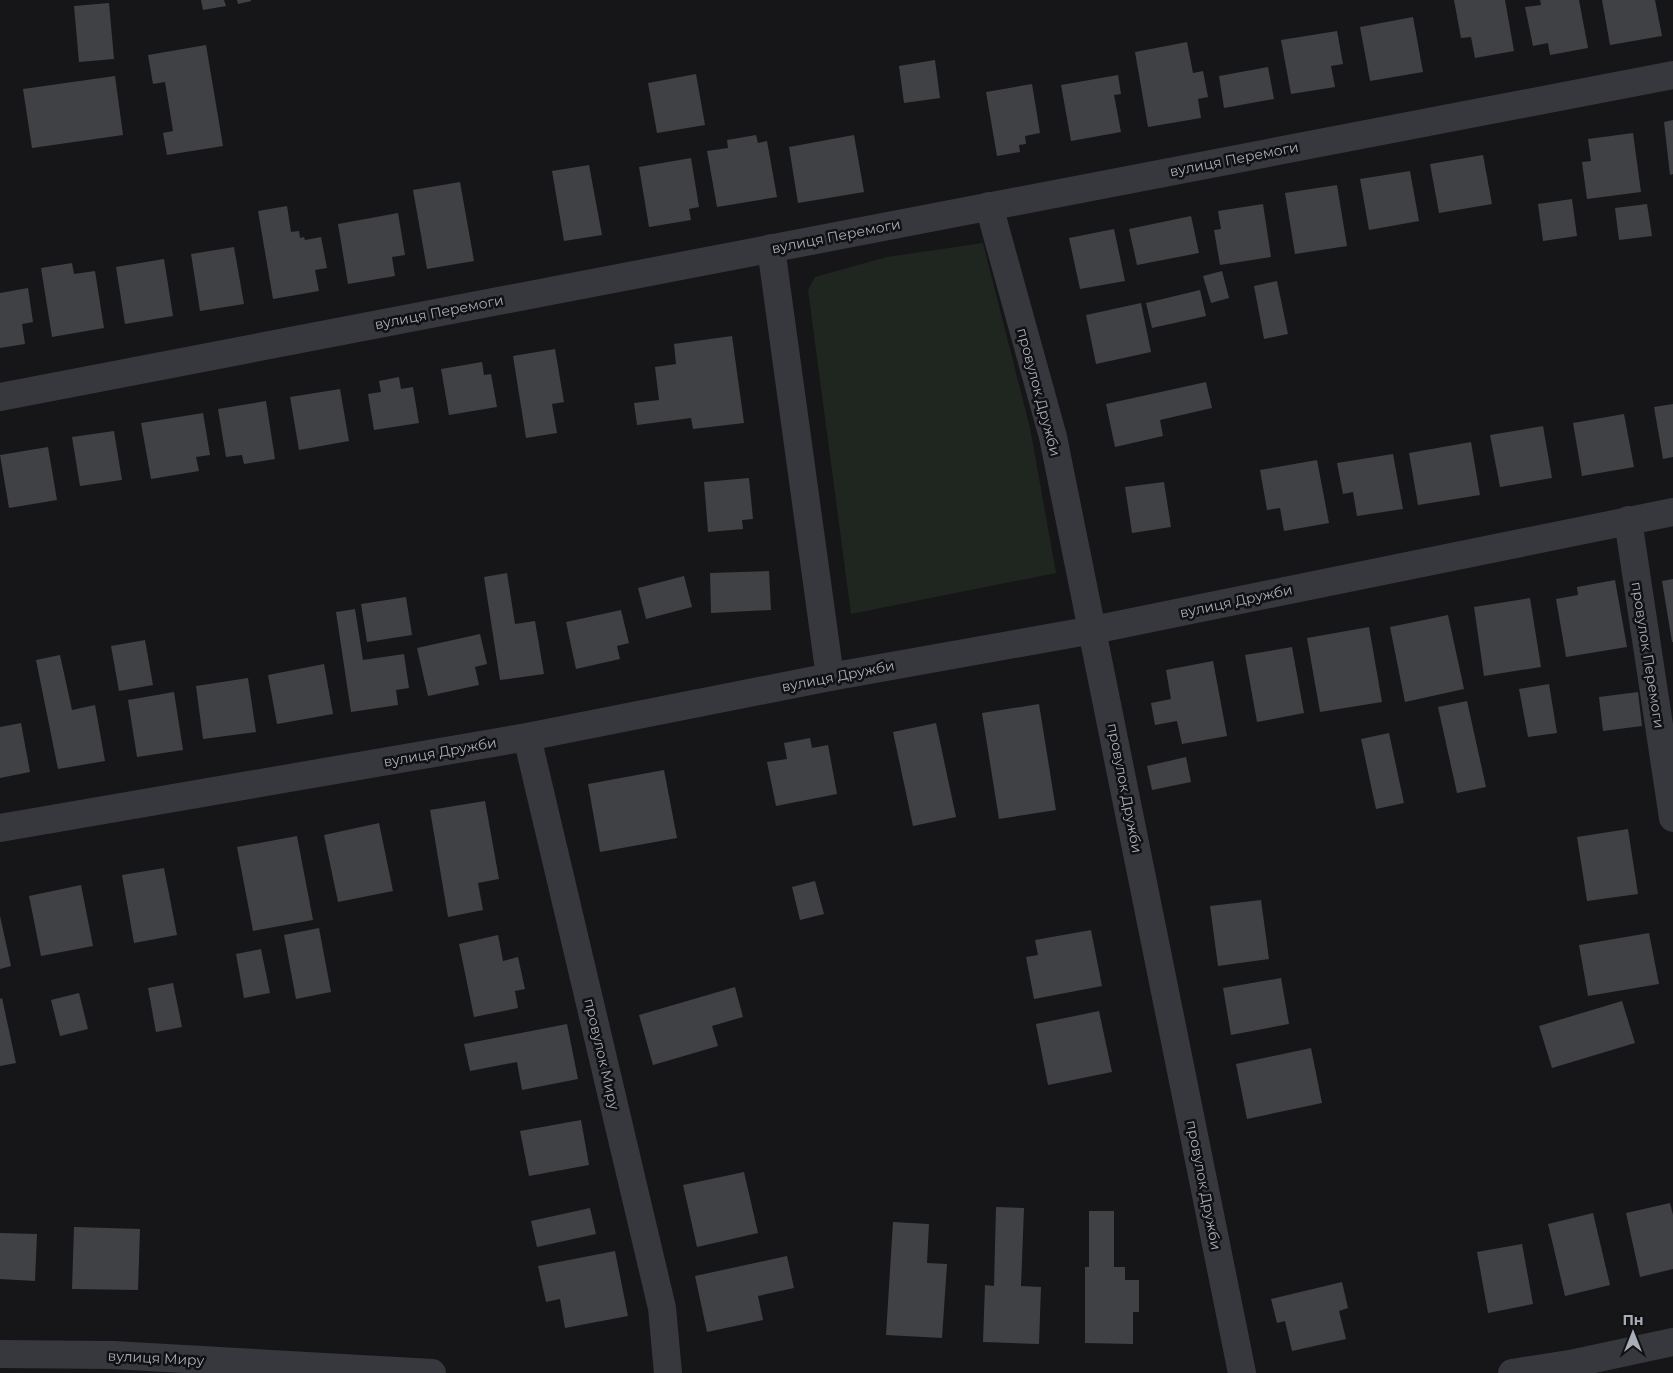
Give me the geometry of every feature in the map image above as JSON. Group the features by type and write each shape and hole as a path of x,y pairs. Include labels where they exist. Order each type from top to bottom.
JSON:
{"street":[{"name":"вулиця Перемоги","path":"0,397 1673,75"},
{"name":"провулок Дружби","path":"989,206 1053,437 1242,1373"},
{"path":"771,248 830,677"},
{"name":"вулиця Дружби","path":"0,828 527,737 830,677 1093,630 1673,512"},
{"name":"провулок Перемоги","path":"1628,520 1673,818"},
{"name":"провулок Миру","path":"527,737 662,1308 668,1373"},
{"path":"1512,1373 1575,1363 1673,1342"},
{"name":"вулиця Миру","path":"0,1354 113,1355 432,1373"}],"shaded area":[{"path":"983,243 1030,428 1056,573 851,614 808,290 815,277 887,257"}],"building":[{"path":"201,0 224,0 226,6 203,10"},
{"path":"237,0 251,0 251,1 238,4"},
{"path":"1454,0 1505,0 1514,51 1475,58 1471,37 1461,38"},
{"path":"1540,0 1579,0 1588,48 1550,55 1548,43 1533,46 1525,7 1541,5"},
{"path":"1602,0 1655,0 1662,36 1610,45"},
{"path":"109,3 114,59 79,62 74,6"},
{"path":"1413,17 1423,72 1370,81 1360,27"},
{"path":"1337,31 1343,64 1331,66 1335,87 1291,94 1281,40"},
{"path":"1187,42 1193,73 1203,71 1208,97 1198,99 1201,118 1148,127 1135,52"},
{"path":"206,45 223,146 167,155 163,133 173,131 165,82 153,84 148,55"},
{"path":"935,60 940,98 904,103 899,66"},
{"path":"1268,67 1274,99 1224,108 1219,76"},
{"path":"696,74 705,125 657,133 648,83"},
{"path":"1118,75 1121,94 1114,95 1121,132 1071,141 1061,85"},
{"path":"115,76 123,135 32,148 23,89"},
{"path":"1032,84 1040,133 1025,136 1026,144 1019,145 1020,152 997,156 986,92"},
{"path":"1673,120 1673,174 1670,175 1664,122"},
{"path":"1633,133 1641,192 1587,199 1582,162 1591,161 1588,139"},
{"path":"756,135 758,143 767,141 777,197 717,207 707,151 728,148 727,140"},
{"path":"854,135 864,192 798,203 789,147"},
{"path":"1483,155 1492,204 1439,213 1430,164"},
{"path":"691,158 699,207 689,209 691,220 649,227 639,167"},
{"path":"589,165 602,235 564,241 552,171"},
{"path":"1410,171 1419,221 1369,230 1360,179"},
{"path":"460,182 474,261 427,269 413,190"},
{"path":"1337,185 1347,246 1295,254 1285,193"},
{"path":"1572,199 1577,236 1543,241 1538,204"},
{"path":"1263,204 1271,257 1220,265 1214,230 1221,229 1218,211"},
{"path":"1647,204 1652,236 1619,240 1615,208"},
{"path":"287,206 291,232 299,231 300,238 304,237 305,240 321,237 327,268 315,270 319,291 273,299 258,211"},
{"path":"398,213 405,255 392,257 395,276 348,284 338,224"},
{"path":"1191,216 1199,253 1137,265 1129,229"},
{"path":"1114,229 1125,281 1080,289 1069,238"},
{"path":"234,247 244,304 200,311 191,254"},
{"path":"164,259 173,316 125,324 116,267"},
{"path":"72,263 74,274 95,271 104,328 52,337 41,268"},
{"path":"1222,271 1229,298 1211,303 1203,276"},
{"path":"1277,281 1288,334 1264,339 1254,286"},
{"path":"28,288 33,322 22,324 25,344 0,348 0,293"},
{"path":"1200,290 1206,316 1152,328 1146,303"},
{"path":"1141,303 1151,352 1096,364 1086,315"},
{"path":"732,336 744,423 693,429 691,418 637,425 634,403 659,400 655,367 676,364 674,344"},
{"path":"555,349 564,402 552,404 557,433 526,438 513,356"},
{"path":"482,362 484,375 491,374 497,407 449,415 441,369"},
{"path":"399,377 401,389 413,387 419,423 374,430 368,394 381,392 379,381"},
{"path":"1206,382 1212,408 1160,420 1163,436 1115,447 1106,404"},
{"path":"340,389 349,441 299,450 290,397"},
{"path":"266,401 275,459 244,464 242,455 226,457 218,409"},
{"path":"1673,404 1673,457 1663,459 1654,407"},
{"path":"203,413 210,455 196,457 199,471 151,479 141,423"},
{"path":"1624,414 1634,467 1582,476 1573,423"},
{"path":"1543,426 1552,478 1500,487 1490,435"},
{"path":"114,431 122,480 80,486 72,437"},
{"path":"1471,442 1480,495 1418,505 1409,453"},
{"path":"48,447 57,500 9,508 0,455"},
{"path":"1393,454 1403,509 1357,516 1353,492 1343,494 1337,463"},
{"path":"1317,460 1329,523 1284,531 1280,508 1267,510 1260,470"},
{"path":"749,478 753,519 742,520 743,529 708,532 704,482"},
{"path":"1164,482 1171,527 1132,533 1125,487"},
{"path":"769,571 771,610 711,613 710,573"},
{"path":"507,573 515,624 535,621 544,674 500,680 484,577"},
{"path":"684,576 692,607 646,619 638,588"},
{"path":"1673,579 1673,642 1672,642 1662,581"},
{"path":"1615,580 1627,647 1566,657 1556,599 1578,595 1577,587"},
{"path":"406,597 412,635 367,642 361,604"},
{"path":"1530,598 1541,667 1484,676 1474,607"},
{"path":"355,609 363,660 404,654 409,688 396,690 398,705 351,712 336,612"},
{"path":"621,610 629,643 617,646 620,659 576,669 566,622"},
{"path":"1448,615 1464,689 1405,702 1390,627"},
{"path":"1369,627 1382,702 1320,712 1307,638"},
{"path":"480,634 487,664 475,667 479,685 428,696 417,648"},
{"path":"145,640 153,685 119,691 111,646"},
{"path":"1292,647 1304,713 1257,722 1245,655"},
{"path":"60,655 72,710 95,705 105,761 58,769 36,660"},
{"path":"1213,661 1227,736 1182,744 1177,721 1155,725 1151,703 1171,699 1166,670"},
{"path":"324,664 333,714 277,724 268,675"},
{"path":"248,678 256,732 203,739 196,686"},
{"path":"1549,684 1557,733 1528,737 1519,689"},
{"path":"174,692 183,750 137,757 128,700"},
{"path":"1638,692 1642,726 1603,731 1599,697"},
{"path":"1467,701 1486,787 1457,793 1438,707"},
{"path":"1039,704 1056,810 999,819 982,713"},
{"path":"21,723 30,772 0,778 0,727"},
{"path":"936,723 956,817 913,826 893,732"},
{"path":"1389,733 1404,803 1376,809 1361,739"},
{"path":"810,738 812,748 828,745 837,794 776,806 767,762 787,759 784,743"},
{"path":"1186,757 1191,782 1152,790 1147,766"},
{"path":"664,770 677,838 600,852 588,784"},
{"path":"485,801 499,879 478,883 483,910 448,917 430,810"},
{"path":"379,823 393,891 338,902 324,835"},
{"path":"1628,829 1638,894 1587,901 1577,837"},
{"path":"297,836 313,920 253,931 237,847"},
{"path":"164,868 177,935 134,943 122,875"},
{"path":"815,881 824,914 800,920 792,887"},
{"path":"81,885 93,946 41,956 29,896"},
{"path":"1261,900 1269,959 1218,966 1210,906"},
{"path":"0,916 11,966 0,969"},
{"path":"319,928 331,992 296,999 284,935"},
{"path":"1091,930 1102,986 1034,999 1026,957 1038,955 1035,940"},
{"path":"1649,933 1659,984 1588,996 1579,945"},
{"path":"498,935 503,961 518,957 525,989 515,991 518,1008 474,1017 459,944"},
{"path":"261,949 270,993 244,998 236,954"},
{"path":"1281,978 1289,1024 1231,1035 1223,988"},
{"path":"173,983 182,1027 156,1032 148,988"},
{"path":"735,987 743,1017 712,1026 718,1046 653,1065 639,1015"},
{"path":"79,993 88,1029 60,1036 51,1000"},
{"path":"2,998 16,1063 0,1066 0,999"},
{"path":"1622,1001 1635,1043 1552,1068 1539,1026"},
{"path":"1099,1011 1112,1072 1048,1085 1036,1024"},
{"path":"567,1024 578,1079 522,1090 517,1062 470,1071 464,1044"},
{"path":"1311,1048 1322,1103 1247,1119 1236,1064"},
{"path":"581,1120 589,1165 529,1176 520,1131"},
{"path":"744,1172 758,1233 697,1247 683,1185"},
{"path":"1670,1203 1673,1215 1673,1269 1640,1277 1626,1213"},
{"path":"996,1207 1024,1208 1021,1286 1041,1287 1039,1344 983,1342 985,1285 994,1286"},
{"path":"590,1208 596,1234 537,1247 531,1221"},
{"path":"1089,1211 1114,1211 1114,1267 1125,1267 1125,1280 1139,1280 1139,1312 1133,1312 1133,1344 1085,1343 1085,1267 1089,1267"},
{"path":"1593,1213 1610,1285 1565,1296 1548,1224"},
{"path":"893,1222 929,1224 927,1263 947,1264 942,1338 886,1335"},
{"path":"74,1227 140,1229 138,1290 72,1289"},
{"path":"0,1233 37,1234 35,1281 0,1279"},
{"path":"1522,1244 1533,1304 1488,1313 1477,1252"},
{"path":"615,1251 628,1316 565,1328 560,1299 546,1302 538,1266"},
{"path":"787,1256 794,1288 758,1296 763,1320 707,1332 695,1276"},
{"path":"1342,1282 1348,1308 1339,1311 1346,1339 1292,1351 1285,1321 1277,1323 1271,1299"}]}
